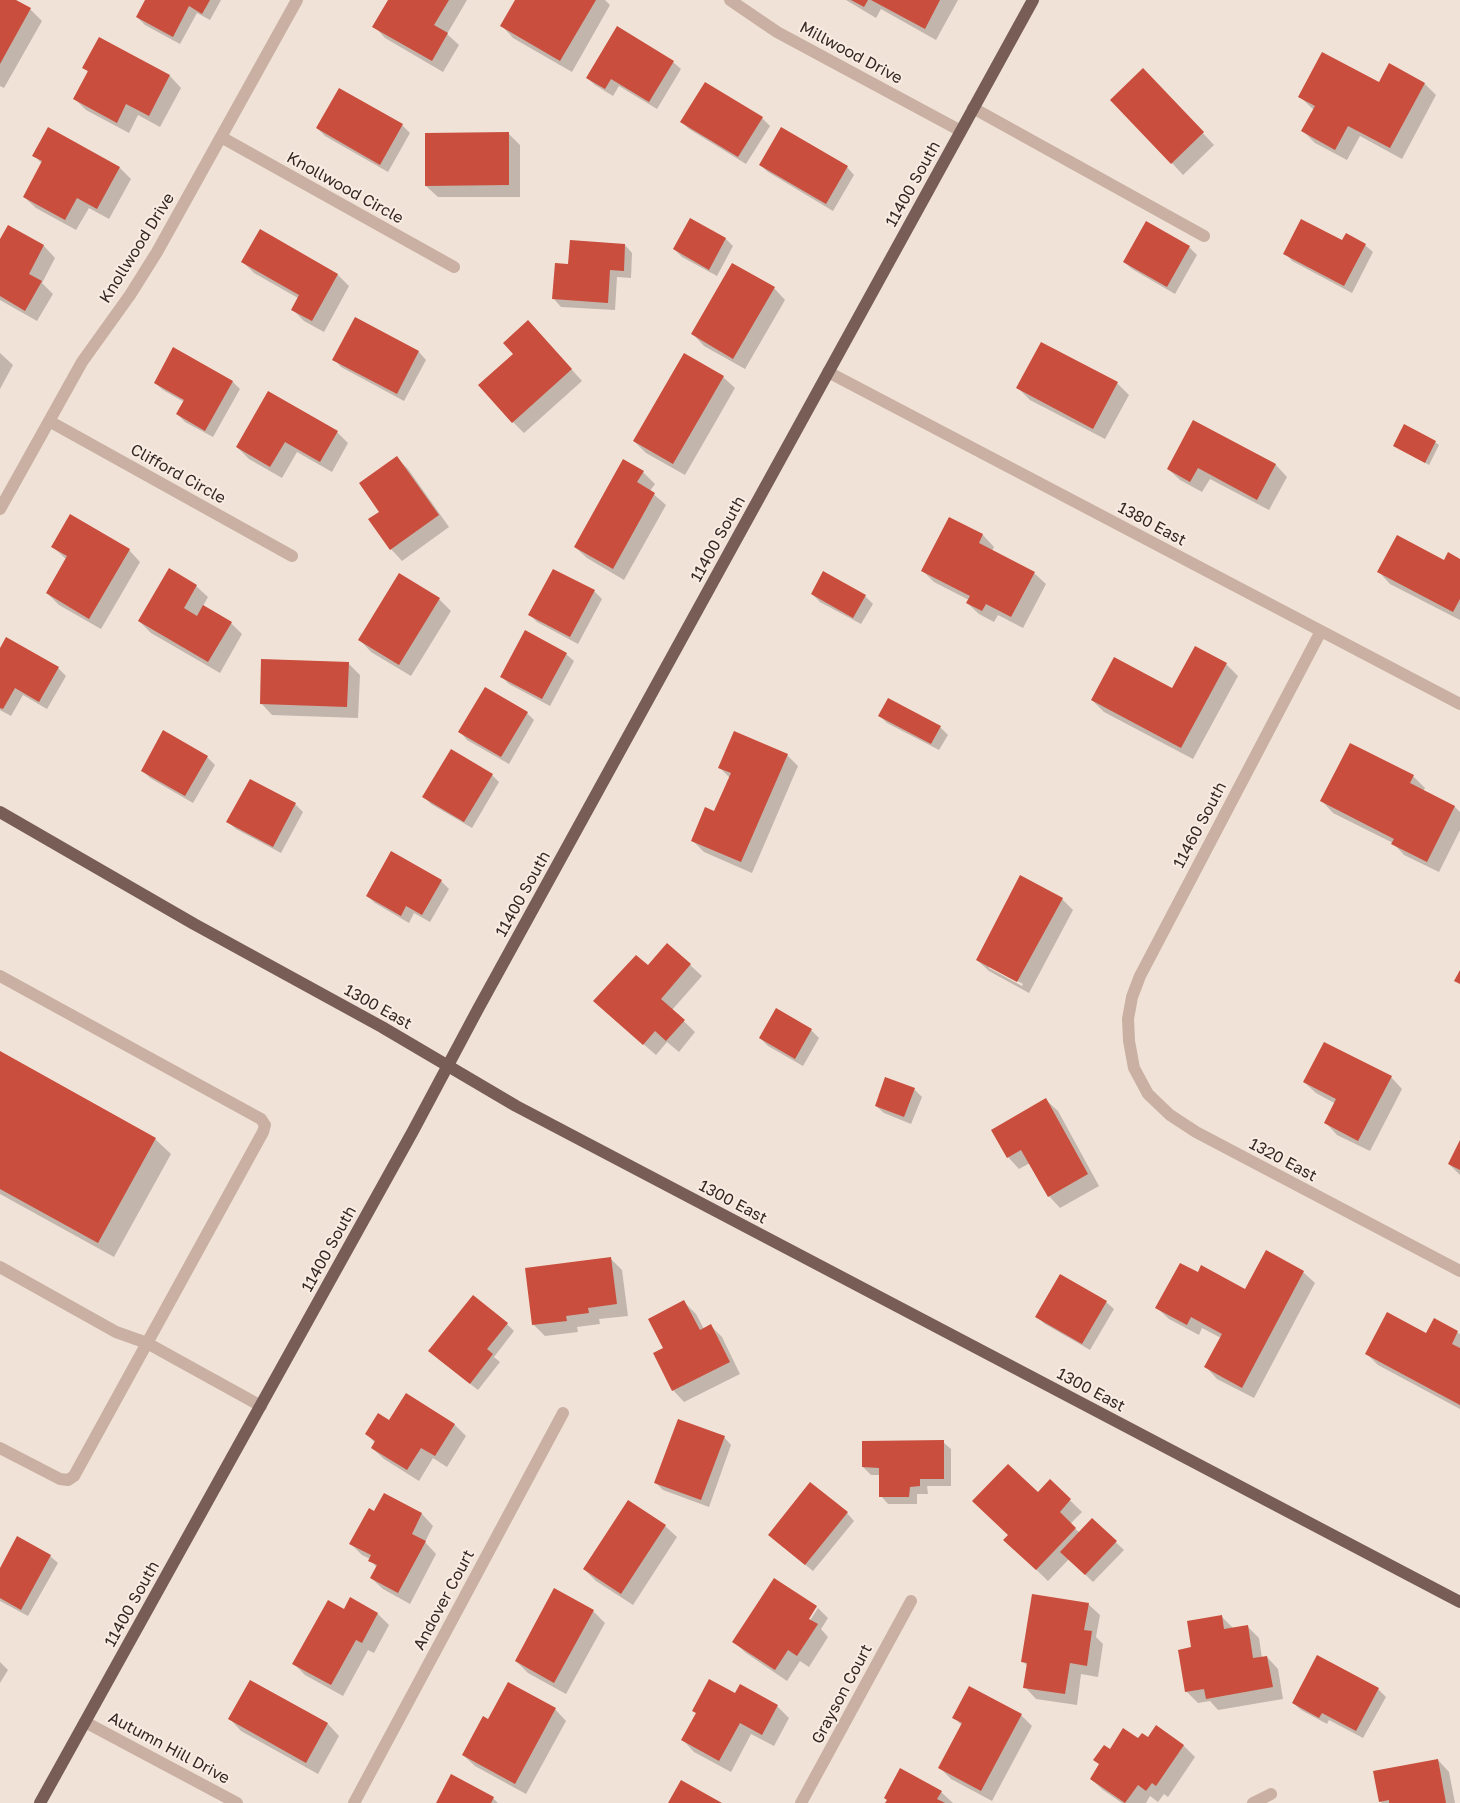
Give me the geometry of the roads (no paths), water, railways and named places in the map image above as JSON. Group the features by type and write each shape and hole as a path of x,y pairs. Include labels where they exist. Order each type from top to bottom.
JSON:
{"main road":[{"name":"11400 South","path":"40,1803 413,1131 1033,0"},
{"name":"1300 East","path":"0,812 194,924 382,1027 516,1106 1460,1602"}],"street":[{"name":"Knollwood Drive","path":"0,509 82,362 130,295 152,259 296,0"},
{"name":"Millwood Drive","path":"736,2 777,32 961,131"},
{"path":"973,108 1204,236"},
{"name":"Knollwood Circle","path":"221,137 454,267"},
{"name":"1380 East","path":"828,372 1460,704"},
{"name":"Clifford Circle","path":"49,421 292,556"},
{"name":"11460 South","path":"1129,1041 1128,1019 1132,997 1140,976 1321,631"},
{"path":"0,976 262,1119 265,1125 263,1132 74,1476 68,1480 60,1479 0,1448"},
{"name":"1320 East","path":"1129,1041 1134,1068 1148,1094 1170,1116 1196,1132 1460,1271"},
{"path":"0,1268 116,1332 147,1343 261,1406"},
{"name":"Andover Court","path":"354,1803 563,1413"},
{"name":"Grayson Court","path":"802,1803 911,1601"},
{"name":"Autumn Hill Drive","path":"85,1722 236,1803"},
{"path":"1253,1803 1271,1794"}]}
